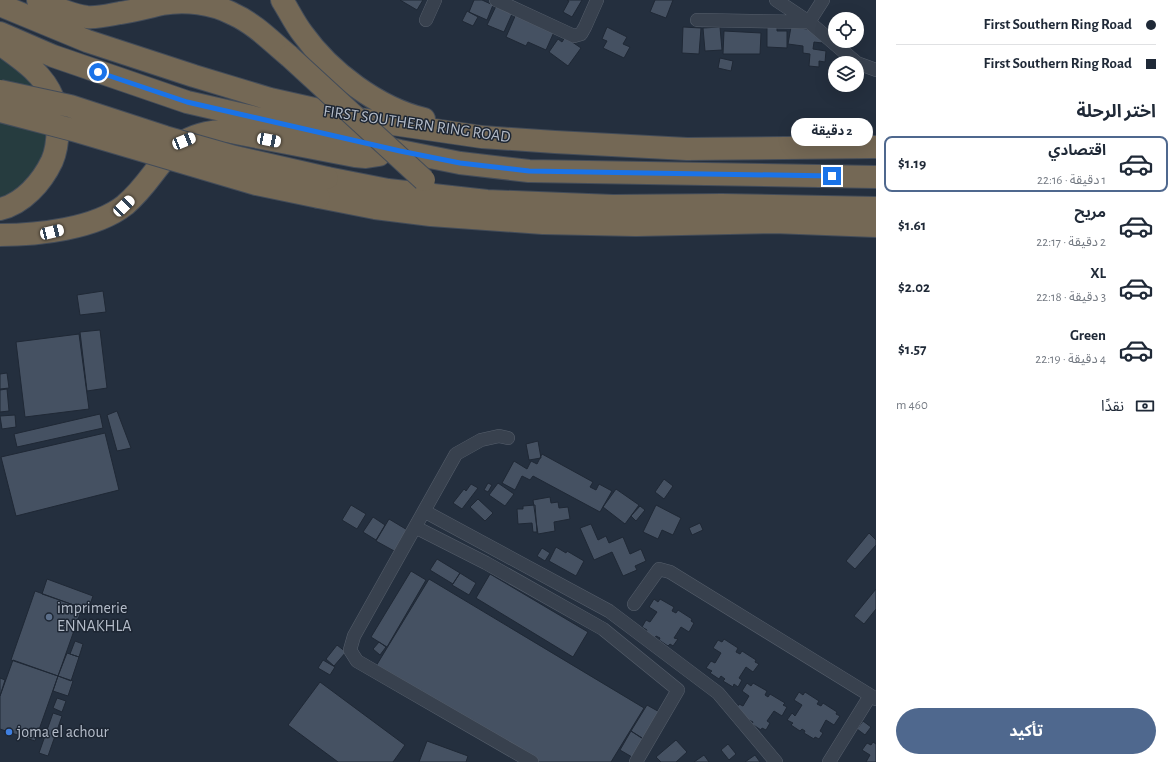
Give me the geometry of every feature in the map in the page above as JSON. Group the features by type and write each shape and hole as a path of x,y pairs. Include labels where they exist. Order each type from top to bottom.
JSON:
{"highway":[{"path":"38,0 71,13 88,17 106,16 142,10 161,4 178,3 213,6 232,13 257,28"},
{"path":"55,0 92,4 114,0"},
{"path":"234,0 257,28 424,180 448,190 487,201"},
{"path":"282,0 302,34 314,49 343,77 360,89 398,110 419,118 456,126 482,137"},
{"name":"FIRST SOUTHERN RING ROAD","path":"0,5 87,41 194,76 270,99 359,119 482,137 687,149 876,147"},
{"name":"FIRST SOUTHERN RING ROAD","path":"0,33 53,56 187,102 400,151 460,163 529,171 876,177"},
{"path":"0,44 24,60 43,80 54,99 58,120 57,142 52,160 38,185 19,202 0,209"},
{"path":"0,91 70,106 164,137 235,157 388,190 487,201 613,206 722,205 876,208"},
{"path":"0,111 73,130 256,184 375,208 431,215 543,223 636,225 774,222 876,226"},
{"path":"0,235 52,232 79,226 106,216 124,206 138,193 173,149 184,141 198,135 226,131 356,156 372,156 400,151"}],"street":[{"path":"426,20 435,0"},
{"path":"496,0 574,36 581,34 583,31 597,0"},
{"path":"776,0 809,22 849,56"},
{"path":"809,22 823,0"},
{"path":"697,20 809,22"},
{"path":"864,66 876,70"},
{"path":"508,438 499,436 480,440 456,454 354,636 350,650 357,661 532,762"},
{"path":"424,511 609,611 718,693 776,762"},
{"path":"415,527 486,563 603,629 678,690 636,762"},
{"path":"634,604 659,569 670,572 873,698 829,762"}],"green space":[{"path":"0,53 29,71 52,111 46,161 22,188 0,199"}],"building":[{"path":"400,0 423,0 417,10"},
{"path":"474,0 482,0 493,5 487,20 469,12"},
{"path":"567,0 582,0 572,17 563,12 569,1"},
{"path":"655,0 673,0 666,18 650,12"},
{"path":"497,4 512,14 504,32 487,25"},
{"path":"467,11 478,17 473,26 462,21"},
{"path":"516,14 554,32 546,50 528,42 526,46 506,37"},
{"path":"607,27 627,37 623,44 630,47 624,58 603,48 607,41 602,39"},
{"path":"683,27 701,28 699,54 682,53"},
{"path":"720,27 722,50 705,51 703,28"},
{"path":"767,27 777,27 777,31 787,31 787,48 767,47"},
{"path":"791,27 824,31 822,43 814,42 813,49 826,51 825,62 819,61 819,67 809,66 810,54 803,53 803,46 788,44"},
{"path":"724,31 761,33 760,54 723,54"},
{"path":"565,37 581,48 568,66 549,52 558,39 562,42"},
{"path":"720,58 733,61 731,71 718,68"},
{"path":"103,291 106,312 80,315 77,295"},
{"path":"100,330 107,388 87,391 80,332"},
{"path":"79,334 89,409 25,417 16,342"},
{"path":"7,373 9,388 0,389 0,374"},
{"path":"7,389 9,411 0,412 0,390"},
{"path":"117,411 131,448 117,451 107,415"},
{"path":"100,414 103,428 17,447 14,434"},
{"path":"15,415 16,427 2,429 0,416"},
{"path":"105,433 119,490 16,516 1,457"},
{"path":"538,441 541,458 529,460 526,444"},
{"path":"542,454 593,482 590,487 596,490 599,484 612,491 600,512 533,476 530,480 522,476 515,490 502,483 514,461 527,469 531,461 537,464"},
{"path":"664,479 673,486 664,499 655,492"},
{"path":"488,483 492,485 488,492 484,490"},
{"path":"498,483 514,494 505,506 489,495"},
{"path":"471,484 478,488 462,509 453,503 464,489 466,491"},
{"path":"616,489 639,505 625,524 603,507"},
{"path":"550,497 551,503 558,502 559,508 568,507 570,519 554,522 555,531 538,534 533,500"},
{"path":"478,499 493,513 485,521 470,507"},
{"path":"351,505 366,514 357,529 342,520"},
{"path":"535,505 537,532 533,532 532,523 518,524 517,509 523,509 523,506"},
{"path":"656,505 681,518 673,535 662,530 658,539 643,532"},
{"path":"640,506 645,510 636,521 631,516"},
{"path":"373,517 385,525 376,540 363,532"},
{"path":"389,519 409,531 396,552 376,541"},
{"path":"700,523 703,530 692,535 689,528"},
{"path":"591,524 598,540 606,536 609,543 623,537 630,554 641,549 646,561 635,566 637,570 623,576 612,552 594,560 580,528"},
{"path":"869,533 876,540 876,545 855,569 846,561"},
{"path":"556,547 566,553 567,551 584,561 576,576 549,561"},
{"path":"542,548 550,553 545,561 537,556"},
{"path":"437,559 460,573 453,584 430,570"},
{"path":"411,571 426,580 387,647 371,637"},
{"path":"460,573 476,583 469,595 452,585"},
{"path":"490,574 588,632 573,657 476,598"},
{"path":"47,579 93,596 88,610 42,594"},
{"path":"429,579 644,708 611,762 537,762 376,666"},
{"path":"876,589 876,609 864,624 854,616"},
{"path":"35,591 82,608 58,676 11,660"},
{"path":"654,599 658,602 660,599 674,607 672,611 676,613 678,610 692,619 691,621 694,623 689,632 681,627 674,638 678,639 673,646 670,644 668,646 659,640 660,638 656,636 655,638 646,632 647,630 642,627 646,620 650,622 657,612 649,607"},
{"path":"724,639 738,648 736,652 740,654 742,651 756,660 755,662 759,664 753,672 746,667 739,678 742,680 738,687 734,684 733,687 723,681 725,679 721,676 719,679 710,673 712,671 706,668 711,661 715,663 721,653 713,648 718,640 722,642"},
{"path":"75,641 83,644 79,657 70,654"},
{"path":"379,642 386,647 380,655 373,649"},
{"path":"337,645 346,652 334,666 326,659"},
{"path":"67,653 79,657 71,681 58,676"},
{"path":"13,660 58,676 35,741 0,729 0,696"},
{"path":"323,660 335,667 330,675 318,668"},
{"path":"58,676 73,681 68,696 53,691"},
{"path":"0,678 5,680 0,696"},
{"path":"320,682 405,745 393,762 338,762 288,725"},
{"path":"747,683 751,686 753,683 767,691 765,695 768,697 770,694 785,703 783,705 787,707 782,716 774,711 767,721 770,723 766,730 762,728 761,730 752,724 753,722 749,720 748,722 735,711 739,704 743,706 749,696 742,691"},
{"path":"799,692 803,695 805,692 819,701 817,704 821,706 823,703 837,712 836,714 840,716 834,725 826,720 820,731 823,733 819,739 815,737 814,739 804,733 805,731 802,729 800,731 791,725 793,723 787,720 792,713 795,716 802,705 794,700"},
{"path":"57,698 66,701 62,712 53,708"},
{"path":"647,705 663,714 647,741 631,731"},
{"path":"53,713 62,716 48,756 39,753"},
{"path":"863,721 871,727 865,735 857,729"},
{"path":"631,731 643,739 632,757 620,750"},
{"path":"676,740 687,752 676,762 661,762 656,757"},
{"path":"427,741 468,756 466,762 419,762"},
{"path":"873,742 876,744 876,762 866,762 870,755 862,750 867,743 871,745"},
{"path":"728,744 736,754 729,760 721,750"},
{"path":"704,755 709,762 694,762"},
{"path":"755,755 760,762 745,762"}],"place":[{"name":"imprimerie ENNAKHLA","path":"49,617"},
{"name":"joma el achour","path":"9,732"}],"route":[{"path":"98,72 187,102 400,151 460,163 529,171 606,174 772,174 832,176"}]}
